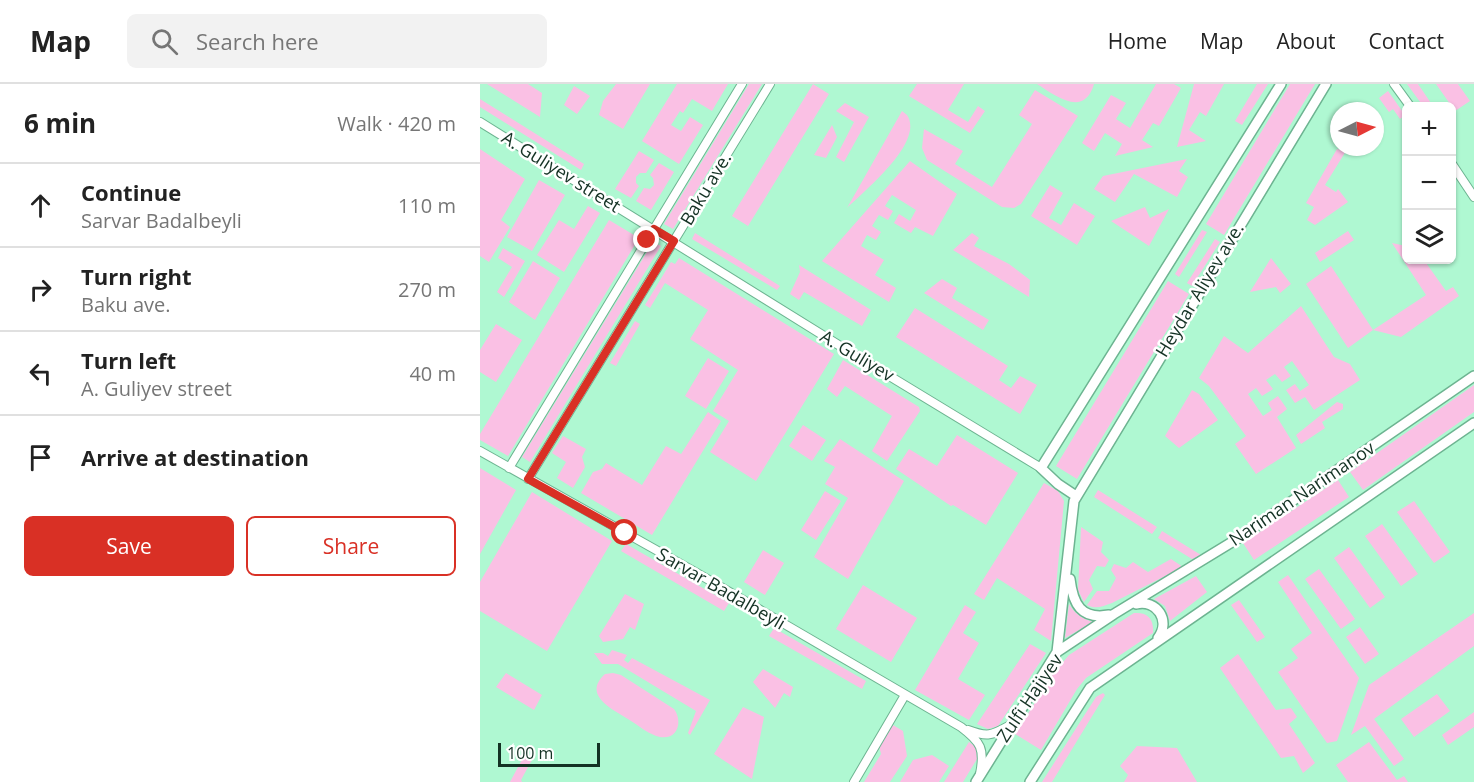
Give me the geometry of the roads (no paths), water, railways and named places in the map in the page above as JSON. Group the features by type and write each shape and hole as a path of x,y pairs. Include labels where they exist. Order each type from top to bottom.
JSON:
{"main road":[{"name":"Heydar Aliyev ave.","path":"1041,468 1281,84"},
{"name":"Heydar Aliyev ave.","path":"1076,496 1326,84"},
{"name":"Nariman Narimanov","path":"1126,608 1237,539 1474,376"},
{"path":"1030,782 1087,691 1474,423"},
{"path":"1041,468 1058,484 1076,496 1072,509 1057,652"},
{"path":"1068,558 1072,596 1078,607 1093,616 1114,614"},
{"path":"1126,608 1146,603 1155,607 1161,615 1163,628 1160,635 1149,646"},
{"name":"Zulfi Hajiyev","path":"977,779 1057,652 1126,608"}],"street":[{"name":"Baku ave.","path":"509,468 742,84"},
{"name":"Baku ave.","path":"528,479 770,84"},
{"path":"1394,84 1407,102"},
{"name":"A. Guliyev street","path":"480,122 674,241"},
{"path":"1456,170 1474,197"},
{"name":"A. Guliyev","path":"674,241 827,338 1041,468"},
{"name":"Sarvar Badalbeyli","path":"480,452 697,573 960,728"},
{"path":"854,782 905,695"},
{"path":"960,728 987,736 994,735 1012,724"},
{"path":"960,728 974,738 981,748 982,761 977,779"}]}
